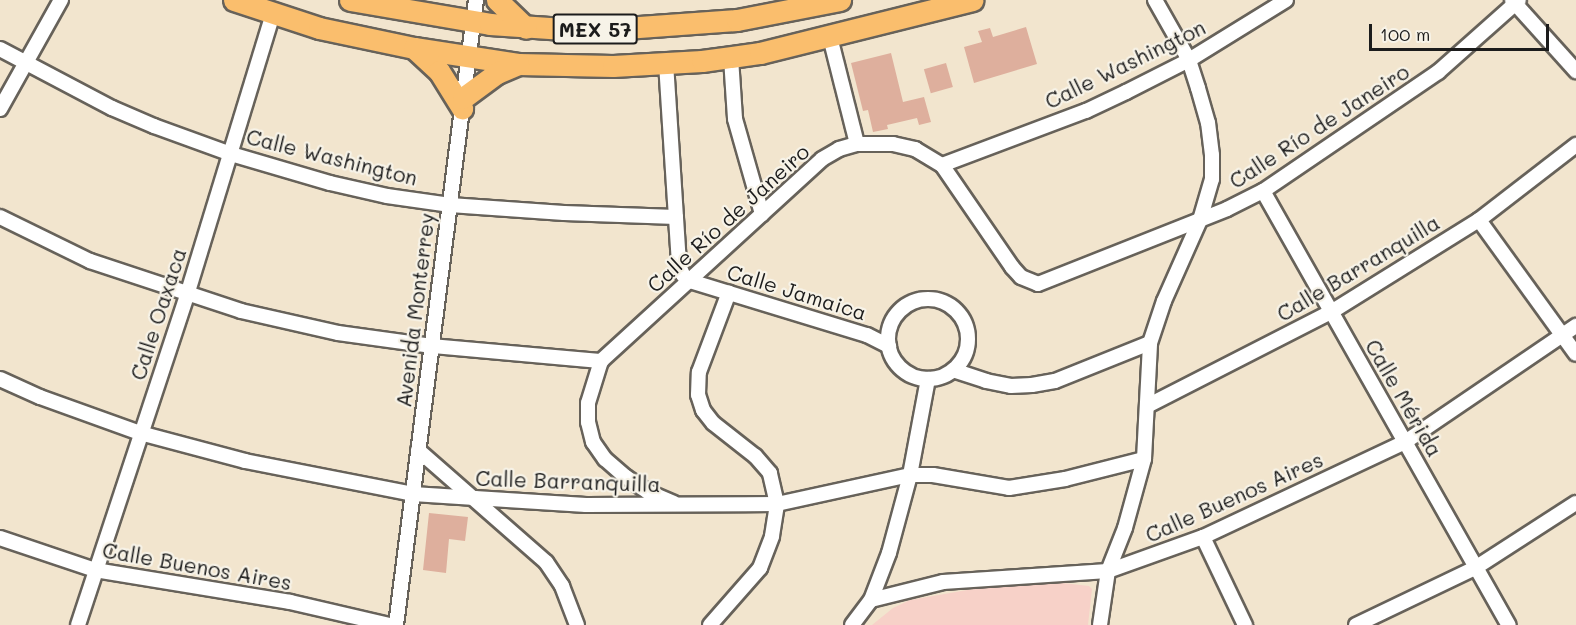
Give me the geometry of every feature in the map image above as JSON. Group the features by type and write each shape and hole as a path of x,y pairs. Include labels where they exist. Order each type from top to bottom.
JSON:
{"highway":[{"name":"MEX 57","path":"234,0 319,28 414,48 518,64 613,66 730,58 830,37 973,0"},
{"name":"MEX 57","path":"350,0 428,15 526,28 626,28 686,25 765,15 830,1"},
{"path":"428,15 452,0"},
{"path":"497,0 526,28"},
{"path":"414,48 439,71 463,103 497,73 518,64"}],"street":[{"path":"0,109 61,0"},
{"name":"Avenida Monterrey","path":"396,625 476,0"},
{"path":"1100,625 1108,571 1125,528 1144,459 1147,364 1150,343 1164,301 1200,220 1212,179 1208,123 1189,60 1155,0"},
{"name":"Calle Washington","path":"942,165 1086,111 1189,60 1286,0"},
{"path":"1516,1 1576,71"},
{"name":"Calle Río de Janeiro","path":"601,361 822,159 839,149 857,144 893,144 915,149 942,165 1012,267 1030,282 1038,284 1200,220 1263,191 1438,72 1516,1"},
{"name":"Calle Oaxaca","path":"78,625 187,295 273,14"},
{"path":"830,37 857,144"},
{"name":"Calle Washington","path":"0,49 112,108 231,154 387,196 450,205 564,213 676,217"},
{"path":"730,58 735,119 762,214"},
{"path":"666,63 679,265 683,275 690,281"},
{"name":"Calle Barranquilla","path":"1147,405 1331,312 1479,220 1576,145"},
{"name":"Calle Mérida","path":"1263,191 1509,625"},
{"path":"0,217 90,261 187,295 242,311 338,333 432,346 601,361 588,403 588,422 593,442 605,459 626,477 648,492 681,506"},
{"path":"1479,220 1576,354"},
{"name":"Calle Jamaica","path":"690,281 867,335 889,346"},
{"path":"710,625 760,568 772,536 777,504 770,473 755,456 713,423 703,411 698,395 699,372 729,292"},
{"path":"936,300 958,313 968,336 964,355 954,370 946,375 928,379 914,377 902,370 889,346 889,333 900,311 917,302 936,300"},
{"name":"Calle Buenos Aires","path":"871,600 944,582 1108,571 1203,537 1405,442 1563,337 1576,326"},
{"path":"954,370 986,381 1011,386 1032,385 1055,381 1150,343"},
{"name":"Calle Barranquilla","path":"0,379 40,397 140,433 245,461 413,494 586,506 777,504 910,475 933,475 1009,488 1065,479 1144,459"},
{"path":"852,625 871,600 889,554 910,475 928,379"},
{"path":"418,450 546,562 562,586 577,625"},
{"path":"1356,625 1475,568 1576,503"},
{"path":"1203,537 1245,625"},
{"name":"Calle Buenos Aires","path":"0,538 95,570 290,602 390,625"}],"shaded area":[{"path":"1045,581 1089,586 1092,589 1088,625 872,625 893,608 910,600 973,589"}],"building":[{"path":"1026,27 1037,64 974,83 964,47 982,42 978,31 990,28 993,37"},
{"path":"891,53 903,102 924,97 931,122 919,125 917,118 887,125 888,129 873,132 868,110 863,111 851,63"},
{"path":"946,63 953,87 931,93 924,69"},
{"path":"429,513 468,517 465,541 449,539 446,573 423,570"}]}
